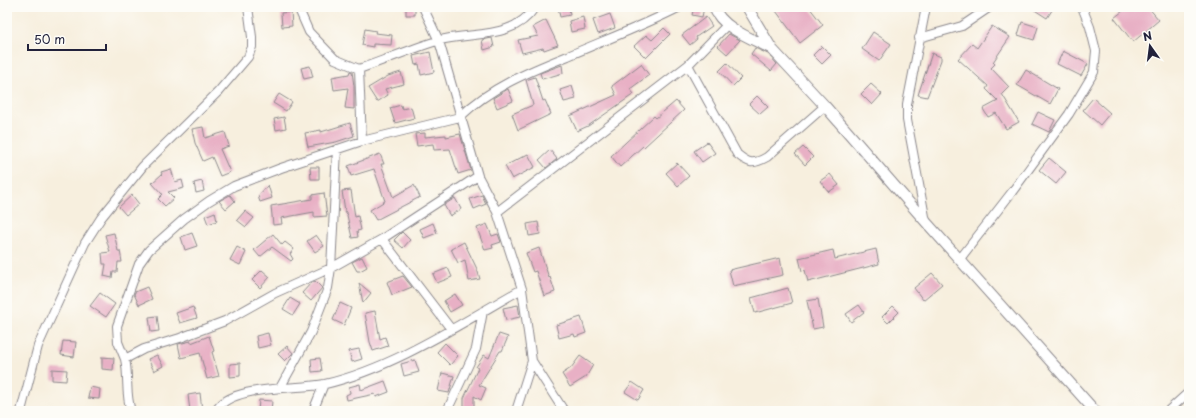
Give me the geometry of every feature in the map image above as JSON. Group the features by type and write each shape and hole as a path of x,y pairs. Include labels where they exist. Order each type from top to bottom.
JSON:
{"street":[{"path":"21,411 38,346 85,243 101,218 143,166 218,92 248,57 252,47 248,7"},
{"path":"298,7 309,32 335,59 360,70 439,40 498,32 518,24 529,16 535,7"},
{"path":"423,7 439,40 478,176 497,212 522,289 532,360 564,411"},
{"path":"131,411 128,402 127,368 118,342 117,326 139,264 149,250 184,219 209,201 234,186 281,168 362,141 460,117 483,97 531,70 632,29 680,7"},
{"path":"714,7 720,18 727,25 772,49"},
{"path":"747,7 772,49 825,106 959,260 1095,411"},
{"path":"919,7 924,16"},
{"path":"926,7 907,104 907,120 926,222"},
{"path":"920,38 962,26 990,7"},
{"path":"959,260 1012,192 1069,114 1094,72 1096,51 1090,27 1082,7"},
{"path":"497,212 688,65 727,25"},
{"path":"688,65 737,154 746,162 756,162 767,157 825,106"},
{"path":"360,70 362,141"},
{"path":"280,388 311,332 328,288 331,268 337,149"},
{"path":"125,359 144,349 180,338 225,321 275,293 331,268 382,239 478,176"},
{"path":"382,239 451,329"},
{"path":"216,411 224,400 232,397 280,388 324,384 387,363 522,289"},
{"path":"447,411 476,349 483,311"},
{"path":"516,411 532,360"},
{"path":"312,411 324,384"},
{"path":"1168,411 1189,392"}],"building":[{"path":"406,7 415,7 415,15 406,15"},
{"path":"558,7 569,7 570,15 560,17"},
{"path":"694,7 704,7 702,17 692,15"},
{"path":"773,7 809,7 823,25 800,43"},
{"path":"1030,7 1054,7 1047,18"},
{"path":"1128,7 1148,7 1159,20 1133,42 1114,18"},
{"path":"291,12 292,26 282,27 281,13"},
{"path":"610,14 615,28 598,34 593,20"},
{"path":"583,17 585,29 571,32 569,21"},
{"path":"706,17 712,26 696,37 697,39 690,45 682,35"},
{"path":"546,20 558,45 544,50 543,48 522,53 518,40 538,36 533,27"},
{"path":"1022,22 1038,27 1034,40 1018,35"},
{"path":"992,26 1010,37 993,62 995,64 991,68 1009,87 1002,94 1019,122 1006,129 996,113 988,117 983,109 998,101 986,89 988,86 958,59 972,44 977,48"},
{"path":"664,28 670,34 646,58 634,46 646,35 652,40"},
{"path":"365,29 376,31 375,33 392,35 391,45 373,44 373,47 362,45"},
{"path":"873,32 891,44 879,61 862,49"},
{"path":"729,34 740,40 727,54 718,46"},
{"path":"492,38 494,47 484,50 482,40"},
{"path":"822,46 831,55 822,64 813,55"},
{"path":"755,48 768,54 777,64 771,71 751,54"},
{"path":"1063,51 1088,64 1081,76 1057,64"},
{"path":"430,52 434,72 421,75 419,64 415,65 413,56"},
{"path":"932,53 941,57 941,60 927,97 918,95"},
{"path":"727,63 741,78 733,86 719,71"},
{"path":"641,64 649,75 630,89 634,94 588,126 577,131 570,116 616,95 612,86"},
{"path":"562,65 563,73 542,79 540,73"},
{"path":"310,66 313,77 304,79 301,68"},
{"path":"1026,70 1058,89 1050,104 1017,85"},
{"path":"350,71 352,72 354,86 354,109 345,108 348,88 334,90 332,77 349,74"},
{"path":"401,72 404,84 385,89 388,95 377,102 368,88 388,76"},
{"path":"535,77 543,101 545,100 551,114 518,130 512,114 533,105 526,80"},
{"path":"871,84 882,94 872,105 861,94"},
{"path":"572,86 576,99 564,102 560,90"},
{"path":"508,89 513,101 497,108 493,98"},
{"path":"279,94 292,102 286,111 273,103"},
{"path":"757,96 768,107 760,114 749,104"},
{"path":"1093,98 1110,113 1100,125 1083,110"},
{"path":"676,101 684,110 620,167 611,156 654,116 656,118"},
{"path":"401,105 402,109 411,107 414,118 395,123 390,108"},
{"path":"1038,112 1055,120 1049,132 1032,124"},
{"path":"284,117 286,128 276,130 274,119"},
{"path":"350,123 354,136 336,142 308,147 305,133 321,130 321,132"},
{"path":"203,127 205,138 225,132 229,146 220,149 230,172 220,176 212,157 203,161 195,143 192,129"},
{"path":"425,133 425,137 446,135 446,137 460,134 471,170 458,174 450,149 434,150 433,144 417,146 415,134"},
{"path":"707,142 715,153 702,162 694,151"},
{"path":"803,147 813,157 805,165 795,154"},
{"path":"550,150 557,159 546,168 539,160"},
{"path":"380,154 384,164 381,164 393,197 414,185 420,197 376,220 370,210 385,201 374,169 351,176 348,166"},
{"path":"528,154 535,167 512,179 505,166"},
{"path":"1049,158 1066,172 1056,184 1039,170"},
{"path":"677,163 689,176 678,186 666,173"},
{"path":"310,167 319,167 319,179 311,179"},
{"path":"171,169 175,182 182,180 184,188 168,192 174,198 165,206 158,199 163,194 152,183 162,174 161,172"},
{"path":"830,174 839,185 829,192 820,181"},
{"path":"202,181 204,191 196,193 194,183"},
{"path":"268,185 272,198 260,202 258,196"},
{"path":"351,190 355,217 358,216 361,230 357,231 358,237 352,238 348,214 345,211 342,191"},
{"path":"324,193 327,216 314,217 314,212 281,218 282,224 273,225 271,206 312,199 312,195"},
{"path":"132,195 139,204 126,215 119,207"},
{"path":"230,195 235,201 226,209 219,201"},
{"path":"482,195 486,204 474,209 470,199"},
{"path":"455,198 461,209 450,216 444,205"},
{"path":"245,211 254,218 246,227 237,220"},
{"path":"215,212 217,221 208,224 205,216"},
{"path":"538,222 540,234 529,236 527,224"},
{"path":"433,223 437,233 424,238 420,229"},
{"path":"487,224 492,236 498,234 501,242 492,245 493,248 485,250 477,228"},
{"path":"402,232 410,240 403,248 394,240"},
{"path":"114,233 122,262 118,262 117,272 113,272 112,278 104,276 106,264 103,264 102,253 110,252 105,235"},
{"path":"192,233 197,246 185,250 181,237"},
{"path":"273,234 282,245 285,242 294,249 290,254 293,259 291,261 272,247 260,257 254,250"},
{"path":"316,235 324,246 315,252 307,241"},
{"path":"464,242 477,269 480,279 469,281 465,260 458,263 451,249"},
{"path":"237,247 246,252 240,265 230,260"},
{"path":"539,248 555,292 544,296 536,271 533,272 526,253"},
{"path":"876,249 879,264 808,282 805,270 802,271 799,258 833,250 835,259"},
{"path":"362,257 367,267 357,271 352,262"},
{"path":"780,258 783,275 733,286 729,270"},
{"path":"448,268 452,277 437,283 433,274"},
{"path":"262,270 270,277 260,288 252,280"},
{"path":"932,273 942,284 923,300 914,288"},
{"path":"403,276 412,287 392,295 387,282"},
{"path":"315,281 322,288 311,301 302,293 311,283"},
{"path":"359,283 371,293 363,303"},
{"path":"147,287 152,299 139,305 134,294 135,292"},
{"path":"788,288 792,303 755,313 751,298"},
{"path":"100,293 115,304 106,317 90,306"},
{"path":"455,294 462,305 450,312 444,301"},
{"path":"290,298 300,304 293,315 283,309"},
{"path":"818,299 823,327 813,329 807,301"},
{"path":"340,303 351,308 344,325 333,320"},
{"path":"518,305 520,317 506,320 503,308"},
{"path":"859,305 864,312 851,322 846,314"},
{"path":"893,306 899,312 888,323 882,317"},
{"path":"193,307 197,318 180,323 176,313"},
{"path":"375,311 380,339 385,337 388,346 373,351 365,313"},
{"path":"157,316 159,331 151,332 149,317"},
{"path":"581,317 586,333 575,337 574,334 559,338 556,325"},
{"path":"268,333 271,345 258,348 256,336"},
{"path":"499,334 508,337 502,351 500,351 479,385 486,388 481,400 474,396 474,411 464,411 464,398 478,368 476,367 484,355 489,358"},
{"path":"209,336 214,351 212,352 219,376 207,379 200,353 181,358 178,344 191,341 191,343"},
{"path":"63,341 76,342 74,357 61,355"},
{"path":"445,343 458,356 450,365 437,352"},
{"path":"287,346 293,353 285,361 278,354"},
{"path":"359,349 362,359 352,362 349,351"},
{"path":"157,355 163,366 154,371 148,359"},
{"path":"580,356 593,365 586,377 570,387 562,374 571,368"},
{"path":"102,357 114,358 113,370 102,369"},
{"path":"320,358 322,371 312,372 311,359"},
{"path":"415,360 419,372 404,376 401,364"},
{"path":"240,363 240,376 230,377 230,364"},
{"path":"52,369 67,370 66,381 52,380"},
{"path":"442,373 454,376 449,393 438,391"},
{"path":"385,381 389,392 376,397 375,394 347,400 346,395 350,393 349,387 360,384 361,390"},
{"path":"632,382 644,390 638,400 625,392"},
{"path":"90,387 100,389 99,399 88,398"},
{"path":"200,393 202,411 190,411 188,395"},
{"path":"259,400 272,401 271,411 258,411"}]}
